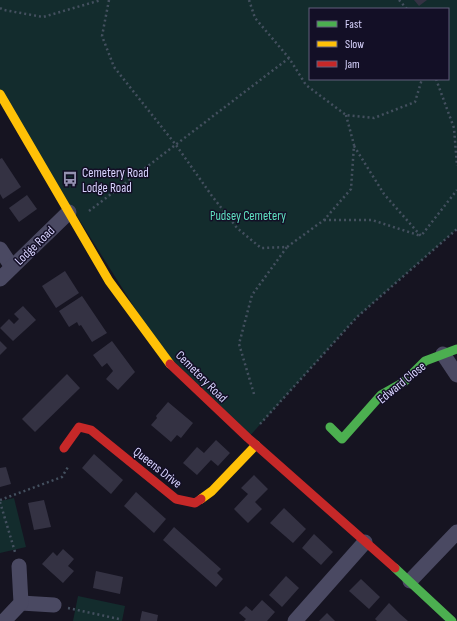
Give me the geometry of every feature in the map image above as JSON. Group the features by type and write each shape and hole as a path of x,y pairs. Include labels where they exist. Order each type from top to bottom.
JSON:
{"street":[{"name":"Cemetery Road","path":"0,94 109,281 170,364 248,438 410,581 452,621"},
{"name":"Lodge Road","path":"0,279 12,267 72,217"},
{"path":"0,249 12,267"},
{"name":"Edward Close","path":"330,427 342,439 381,395 404,382 425,362 457,349"},
{"path":"443,354 457,375"},
{"name":"Queens Drive","path":"64,448 79,427 91,430 176,499 195,503 212,491 256,445"},
{"path":"410,581 457,532"},
{"path":"294,621 365,542"},
{"path":"4,621 21,603 19,566"},
{"path":"21,603 54,605"}],"path":[{"path":"0,8 43,17 101,0"},
{"path":"109,0 102,36 114,67 176,145 237,228 261,248 287,247"},
{"path":"249,0 254,18 289,58 306,85 346,114 374,118 415,102 422,80"},
{"path":"399,0 406,8"},
{"path":"72,217 176,145 289,58"},
{"path":"436,80 454,128 457,166"},
{"path":"346,114 354,145 384,194 421,236"},
{"path":"254,394 239,344 252,295 287,247 324,220 351,189 354,145"},
{"path":"421,236 457,190"},
{"path":"324,220 372,220 421,236"},
{"path":"248,438 357,317 457,229"},
{"path":"19,566 0,501 62,477 70,462 64,448"},
{"path":"54,605 119,619"}],"green space":[{"name":"Pudsey Cemetery","path":"0,0 457,0 457,229 357,317 248,438 170,364 0,94"},
{"path":"14,498 26,547 0,553 0,501"},
{"path":"78,596 125,606 122,621 73,621"}],"building":[{"path":"414,0 427,0 419,6"},
{"path":"2,158 21,187 3,199 0,194 0,159"},
{"path":"27,195 37,209 19,222 9,208"},
{"path":"65,271 79,293 56,308 42,286"},
{"path":"82,296 107,333 92,342 81,325 79,326 77,322 69,327 59,311"},
{"path":"23,306 36,320 13,341 0,328 9,319 14,324 19,319 14,314"},
{"path":"0,341 7,348 0,355"},
{"path":"112,341 135,372 118,390 106,379 113,371 107,363 102,367 93,355"},
{"path":"67,374 80,388 35,432 22,419"},
{"path":"168,402 193,423 181,438 177,435 171,442 151,425 157,418 156,416"},
{"path":"216,440 230,453 218,466 211,460 197,475 183,463 197,447 204,453"},
{"path":"94,454 123,480 111,494 82,468"},
{"path":"6,467 11,484 0,487 0,468"},
{"path":"254,475 268,489 255,502 262,509 248,523 234,509 248,494 241,488"},
{"path":"136,492 166,519 154,533 124,506"},
{"path":"44,500 51,527 34,530 28,503"},
{"path":"284,508 306,529 293,543 270,523"},
{"path":"174,527 221,569 217,573 223,579 216,587 163,540"},
{"path":"314,534 333,552 321,565 302,548"},
{"path":"63,549 74,559 68,566 74,571 63,583 42,564 53,552 57,556"},
{"path":"96,571 123,577 120,594 93,588"},
{"path":"286,576 299,588 282,607 269,595"},
{"path":"361,579 380,597 369,609 349,591"},
{"path":"262,600 275,612 267,621 244,621 246,619 239,613 246,606 252,611"},
{"path":"389,603 408,621 377,621 375,619"},
{"path":"142,611 158,615 157,621 140,621"},
{"path":"327,613 335,621 319,621"}],"traffic: fast":[{"path":"330,427 342,439 381,395 404,382 425,361 457,349"},
{"path":"395,568 452,621"}],"traffic: slow":[{"path":"0,94 109,281 170,364"},
{"path":"201,499 212,491 256,445"}],"traffic: jam":[{"path":"170,364 248,438 395,568"},
{"path":"64,448 79,427 91,430 176,499 195,503 201,499"}],"place":[{"name":"Cemetery Road Lodge Road","path":"70,179"}]}
